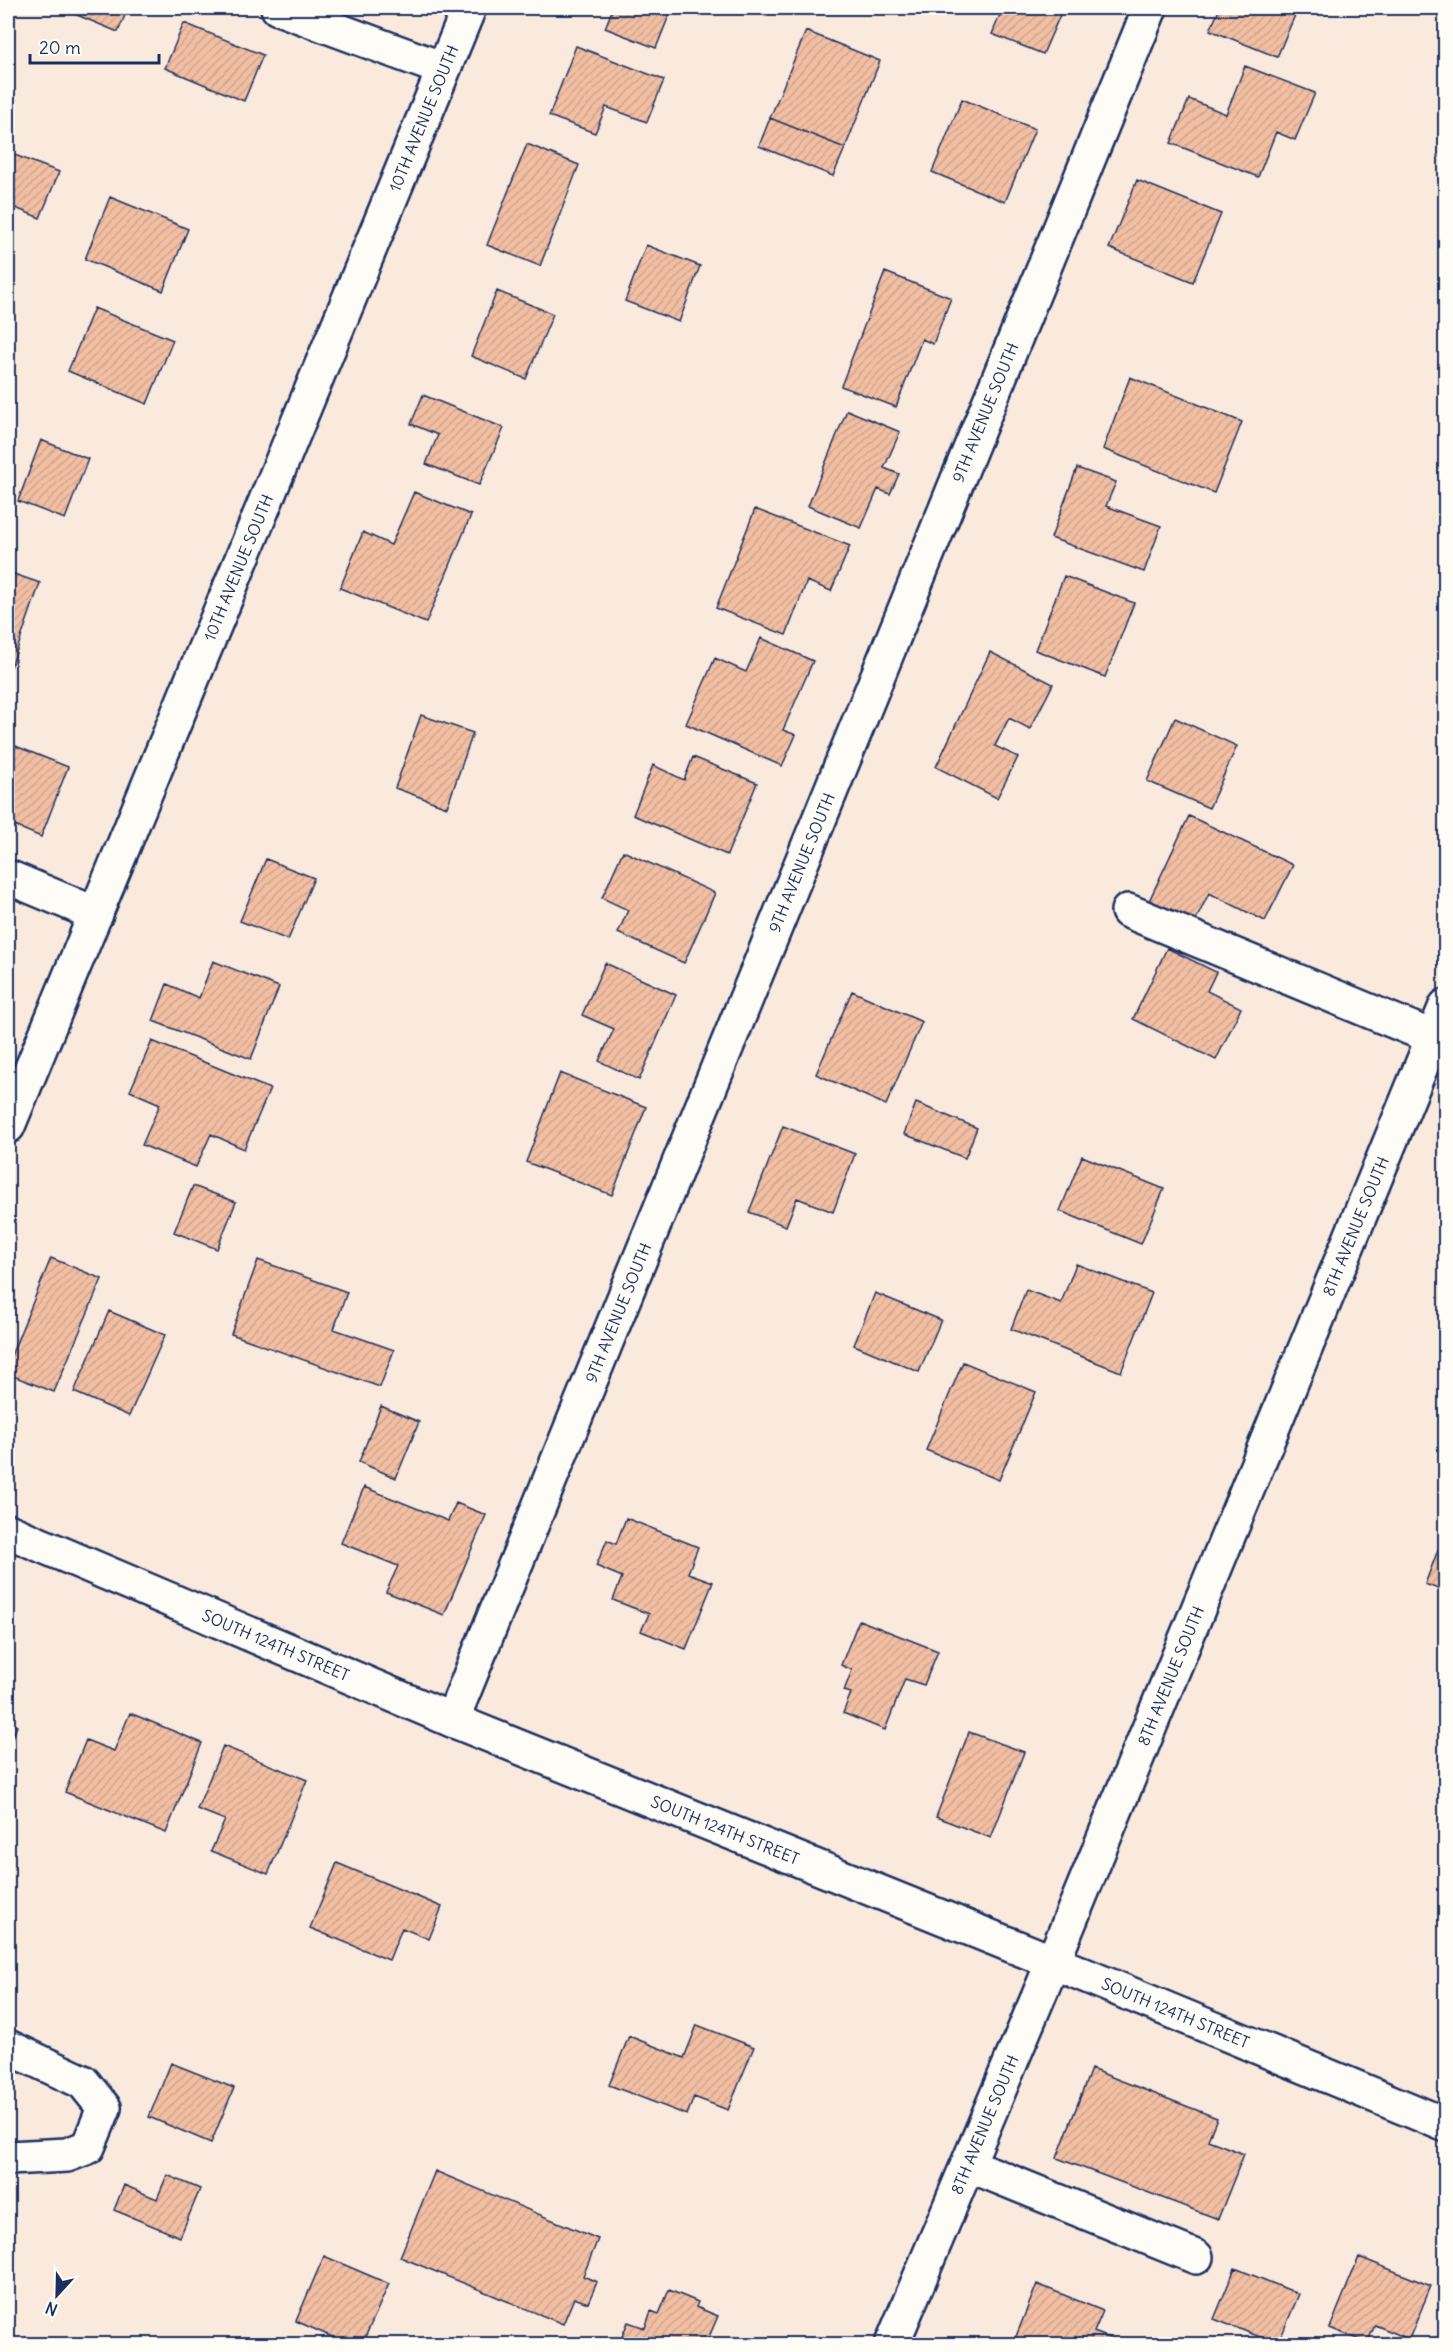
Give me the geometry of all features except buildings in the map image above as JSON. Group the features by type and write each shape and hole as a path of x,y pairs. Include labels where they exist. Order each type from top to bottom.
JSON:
{"street":[{"path":"278,8 443,69"},
{"name":"10TH AVENUE SOUTH","path":"8,1126 469,8"},
{"name":"9TH AVENUE SOUTH","path":"452,1720 1150,8"},
{"path":"8,877 96,914"},
{"path":"1128,911 1432,1037"},
{"name":"8TH AVENUE SOUTH","path":"892,2344 969,2165 1446,1006"},
{"name":"SOUTH 124TH STREET","path":"8,1531 452,1720 1053,1962 1446,2125"},
{"path":"8,2047 83,2082 104,2108 88,2147 67,2155 8,2158"},
{"path":"969,2165 1196,2257"}]}
